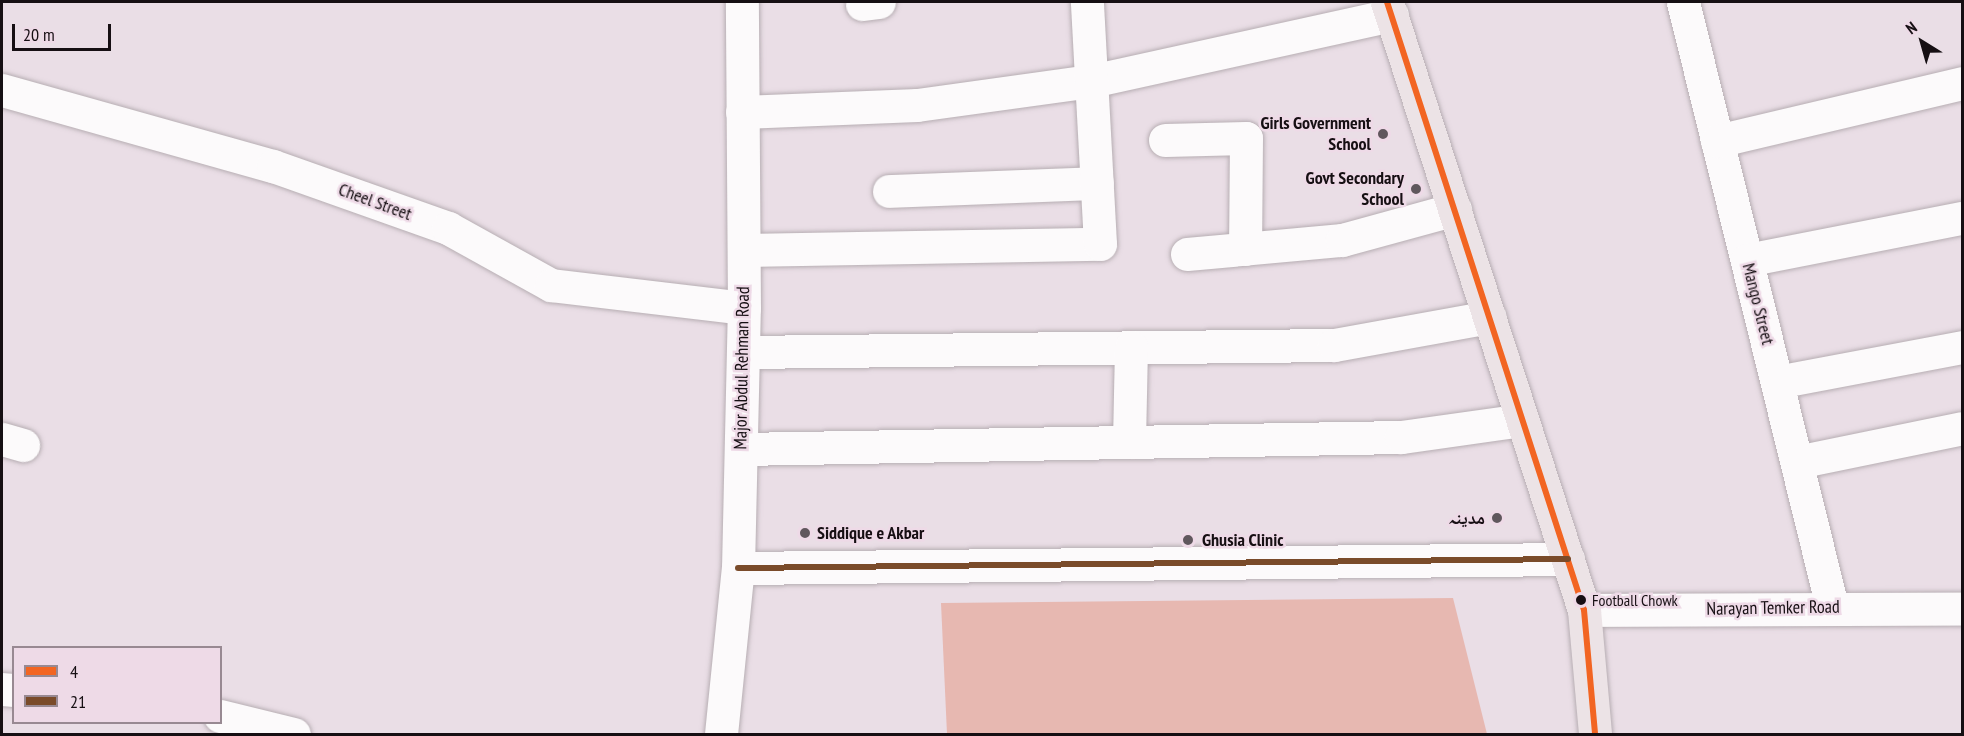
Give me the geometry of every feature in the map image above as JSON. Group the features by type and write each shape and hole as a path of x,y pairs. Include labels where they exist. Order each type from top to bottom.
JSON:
{"main road":[{"path":"1390,8 1584,610 1595,735"}],"street":[{"name":"Major Abdul Rehman Road","path":"721,735 738,568 744,308 742,2"},
{"path":"744,250 1100,244 1087,2"},
{"name":"Mango Street","path":"1683,2 1832,607"},
{"path":"742,111 917,105 1091,81 1390,8"},
{"path":"1717,141 1962,83"},
{"name":"Cheel Street","path":"2,90 273,166 448,228 551,285 744,308"},
{"path":"1165,140 1246,138 1245,249"},
{"path":"890,191 1097,183"},
{"path":"1187,254 1342,240 1455,209"},
{"path":"1747,260 1962,218"},
{"path":"743,352 1334,345 1490,317"},
{"path":"1129,442 1131,347"},
{"path":"1777,382 1962,347"},
{"path":"741,449 1401,437 1522,420"},
{"path":"1797,462 1962,428"},
{"path":"738,568 1568,559"},
{"name":"Narayan Temker Road","path":"1584,610 1832,607 1962,609"},
{"path":"222,717 294,735"}],"shaded area":[{"path":"1453,598 1487,734 947,734 941,603"}],"transit line":[{"name":"4","path":"1387,2 1584,610 1595,734"},
{"name":"21","path":"738,568 1568,559"}],"place":[{"name":"Girls Government School","path":"1383,134"},
{"name":"Govt Secondary School","path":"1416,189"},
{"name":"مدینہ","path":"1497,518"},
{"name":"Siddique e Akbar","path":"805,533"},
{"name":"Ghusia Clinic","path":"1188,540"},
{"name":"Football Chowk","path":"1581,600"}]}
